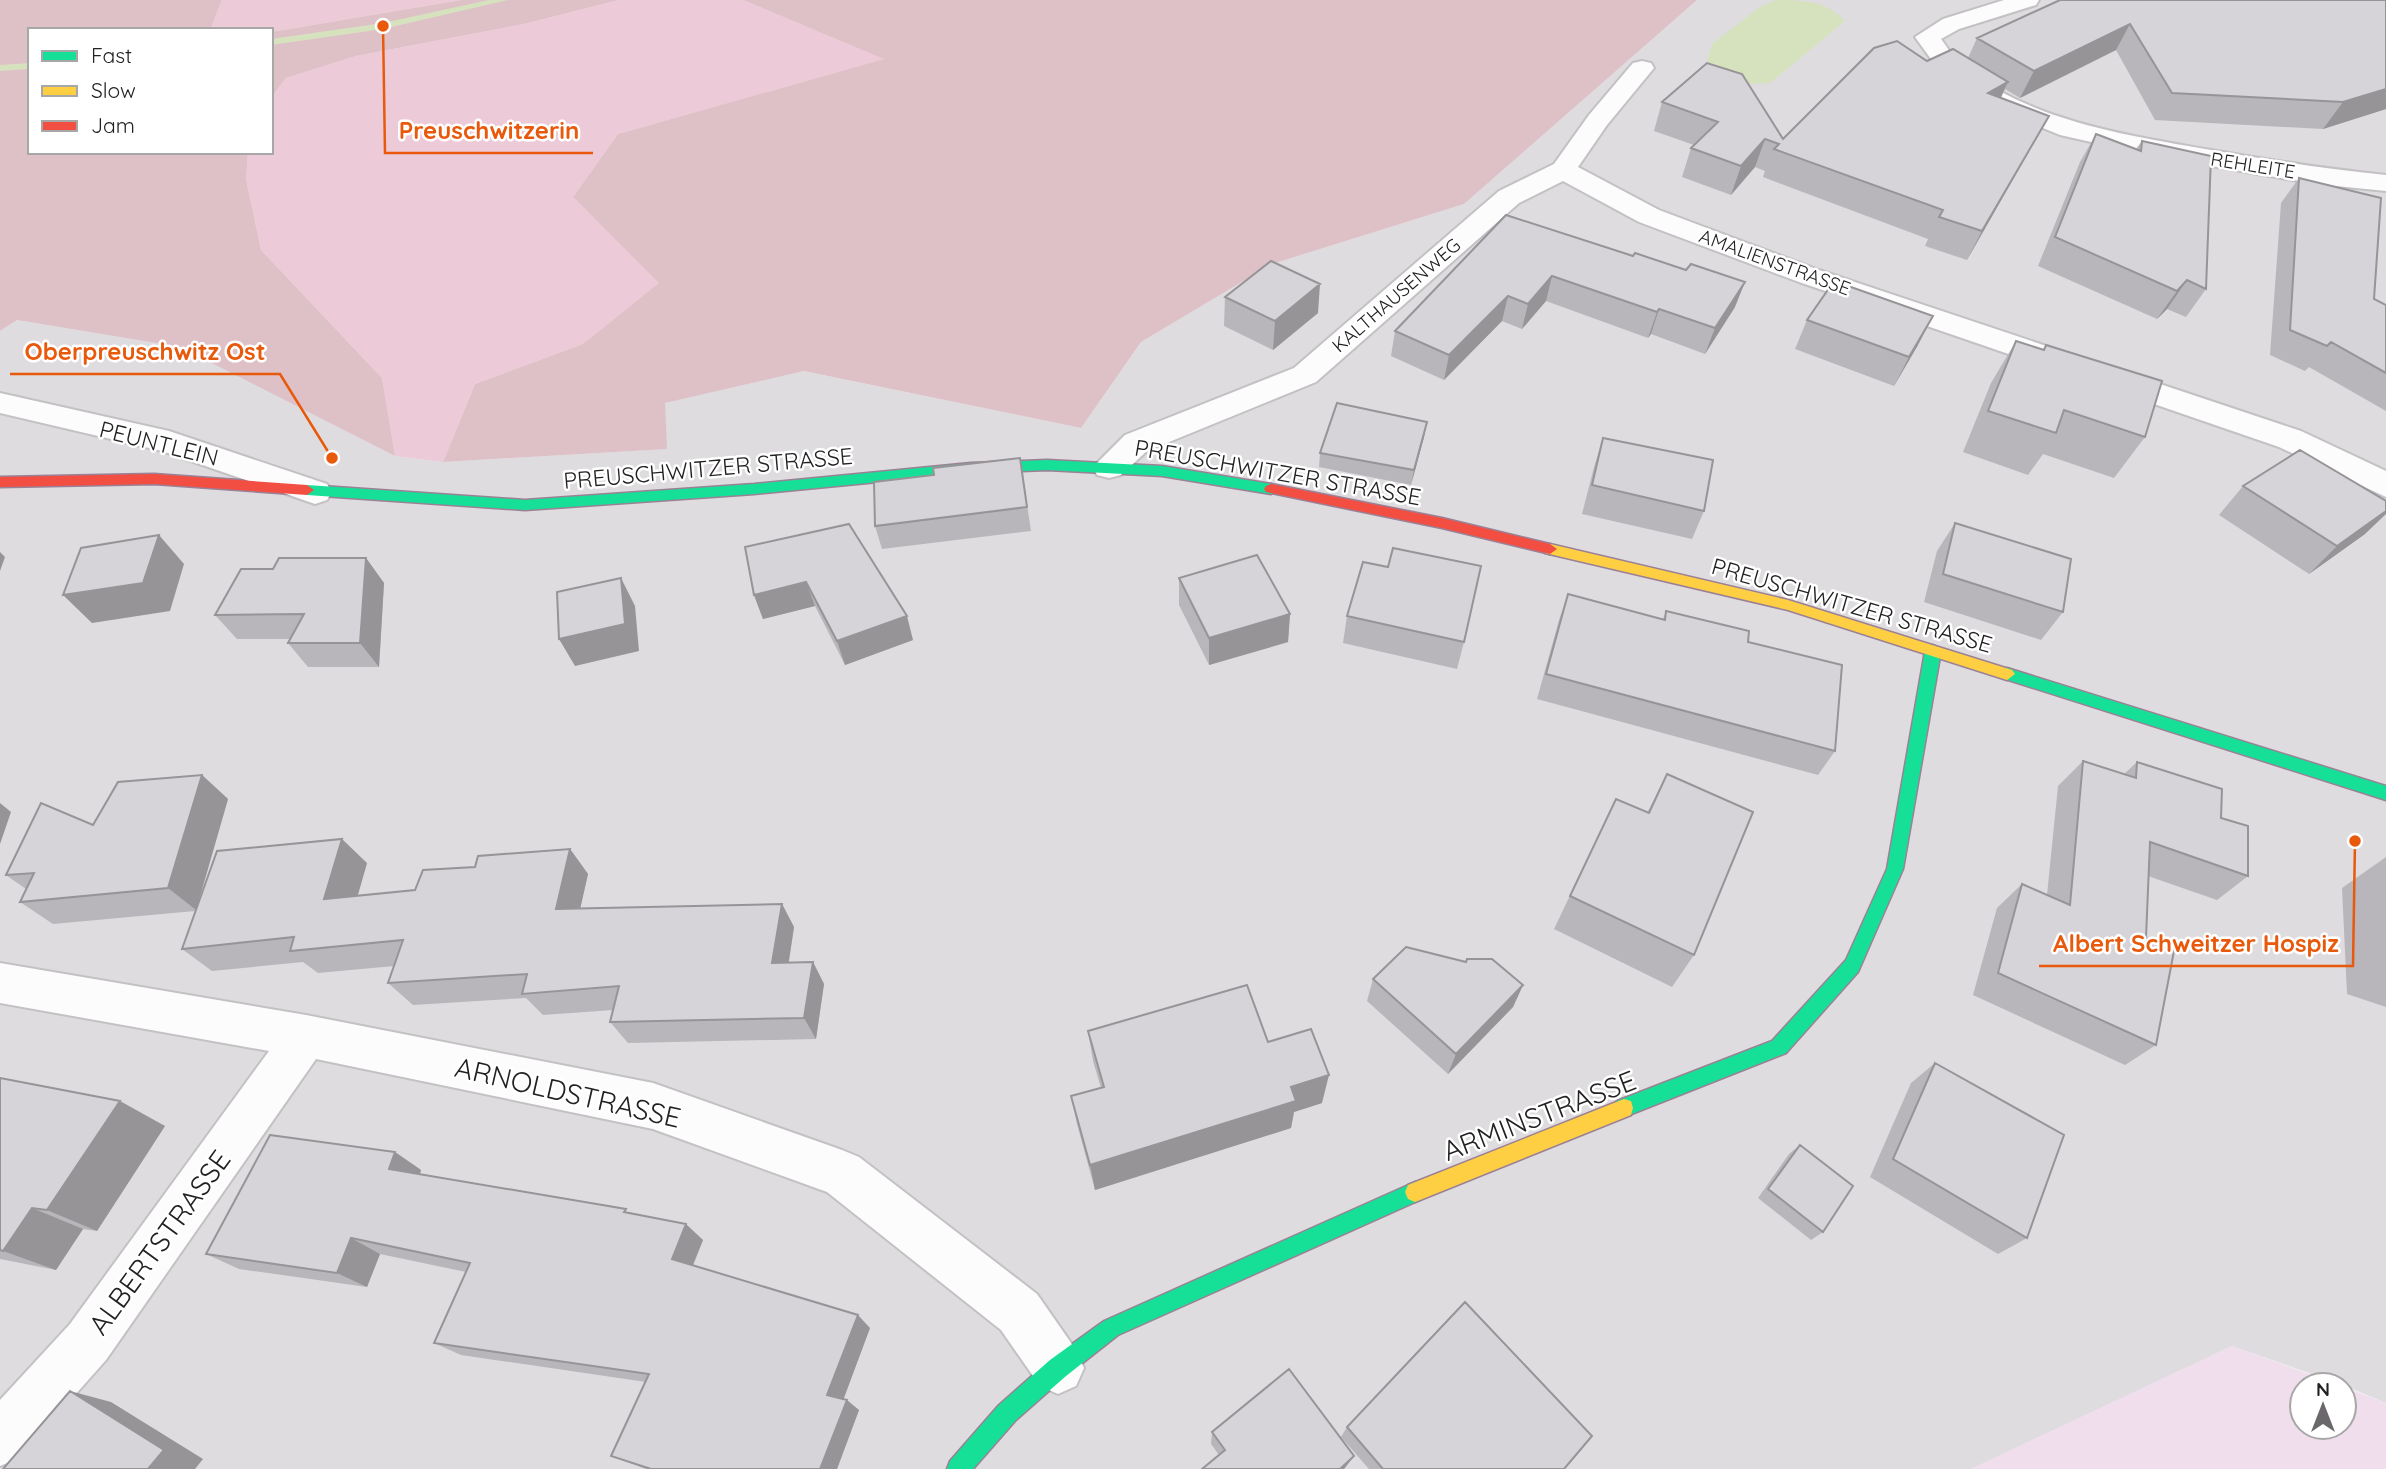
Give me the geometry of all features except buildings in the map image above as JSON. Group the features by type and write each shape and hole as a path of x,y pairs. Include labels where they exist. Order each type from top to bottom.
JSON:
{"street":[{"name":"REHLEITE","path":"2028,0 1951,24 1927,37 1953,72 1998,101 2069,130 2153,148 2316,176 2386,183"},
{"name":"KALTHAUSENWEG","path":"1110,467 1136,443 1305,375 1509,197 1563,170 1598,120 1642,68"},
{"name":"AMALIENSTRASSE","path":"1563,170 1649,216 1809,276 2290,439 2386,485"},
{"name":"PEUNTLEIN","path":"0,404 169,442 315,492"},
{"name":"PREUSCHWITZER STRASSE","path":"0,482 154,478 315,492 525,505 754,489 971,468 1047,465 1162,471 1287,492 1442,523 1788,605 2386,793"},
{"name":"ARMINSTRASSE","path":"958,1469 1007,1413 1058,1368 1111,1328 1373,1209 1779,1047 1852,967 1895,869 1933,651"},
{"name":"ARNOLDSTRASSE","path":"0,983 306,1036 653,1106 842,1174 1019,1312 1058,1368"},
{"name":"ALBERTSTRASSE","path":"0,1439 88,1342 306,1036"}],"shaded area":[{"path":"0,0 222,0 211,28 28,28 28,154 248,154 246,179 261,250 382,378 395,456 180,347 17,320 0,331"},
{"path":"222,0 461,0 273,32 273,28 211,28"},
{"path":"461,0 619,0 524,24 356,56 286,78 273,95 273,32"},
{"path":"619,0 743,0 885,59 618,134 573,197 660,283 583,344 475,384 443,462 395,456 382,378 261,250 246,179 248,154 273,154 273,95 286,78 356,56 524,24"},
{"path":"743,0 1697,0 1464,204 1272,264 1141,342 1081,428 804,371 665,403 667,449 443,462 475,384 583,344 659,283 573,197 618,134 884,59"},
{"path":"1697,0 2386,0 2386,1403 2358,1391 2358,1371 2304,1371 2232,1346 1971,1469 0,1469 0,331 17,320 180,347 395,456 443,462 666,449 664,403 804,371 1081,428 1141,342 1272,264 1464,204"},
{"path":"1775,0 1804,1 1821,5 1845,21 1770,83 1745,84 1706,66 1712,44 1760,7"},
{"path":"2232,1346 2299,1371 2288,1371 2288,1441 2358,1441 2358,1393 2386,1403 2386,1469 1971,1469"}],"waterway":[{"path":"273,42 383,26 503,0"},
{"path":"0,68 28,66"}],"traffic: fast":[{"path":"307,490 525,505 754,489 971,468 1047,465 1162,471 1271,489"},
{"path":"1624,1108 1779,1047 1852,966 1895,869 1933,651"},
{"path":"2007,674 2386,793"},
{"path":"958,1469 1007,1413 1058,1368 1111,1328 1415,1192"}],"traffic: slow":[{"path":"1550,549 1788,605 2007,674"},
{"path":"1415,1192 1624,1108"}],"traffic: jam":[{"path":"0,482 154,479 307,490"},
{"path":"1271,489 1442,523 1550,549"}],"place":[{"name":"Preuschwitzerin","path":"383,26"},
{"name":"Oberpreuschwitz Ost","path":"332,458"},
{"name":"Albert Schweitzer Hospiz","path":"2355,841"}]}
